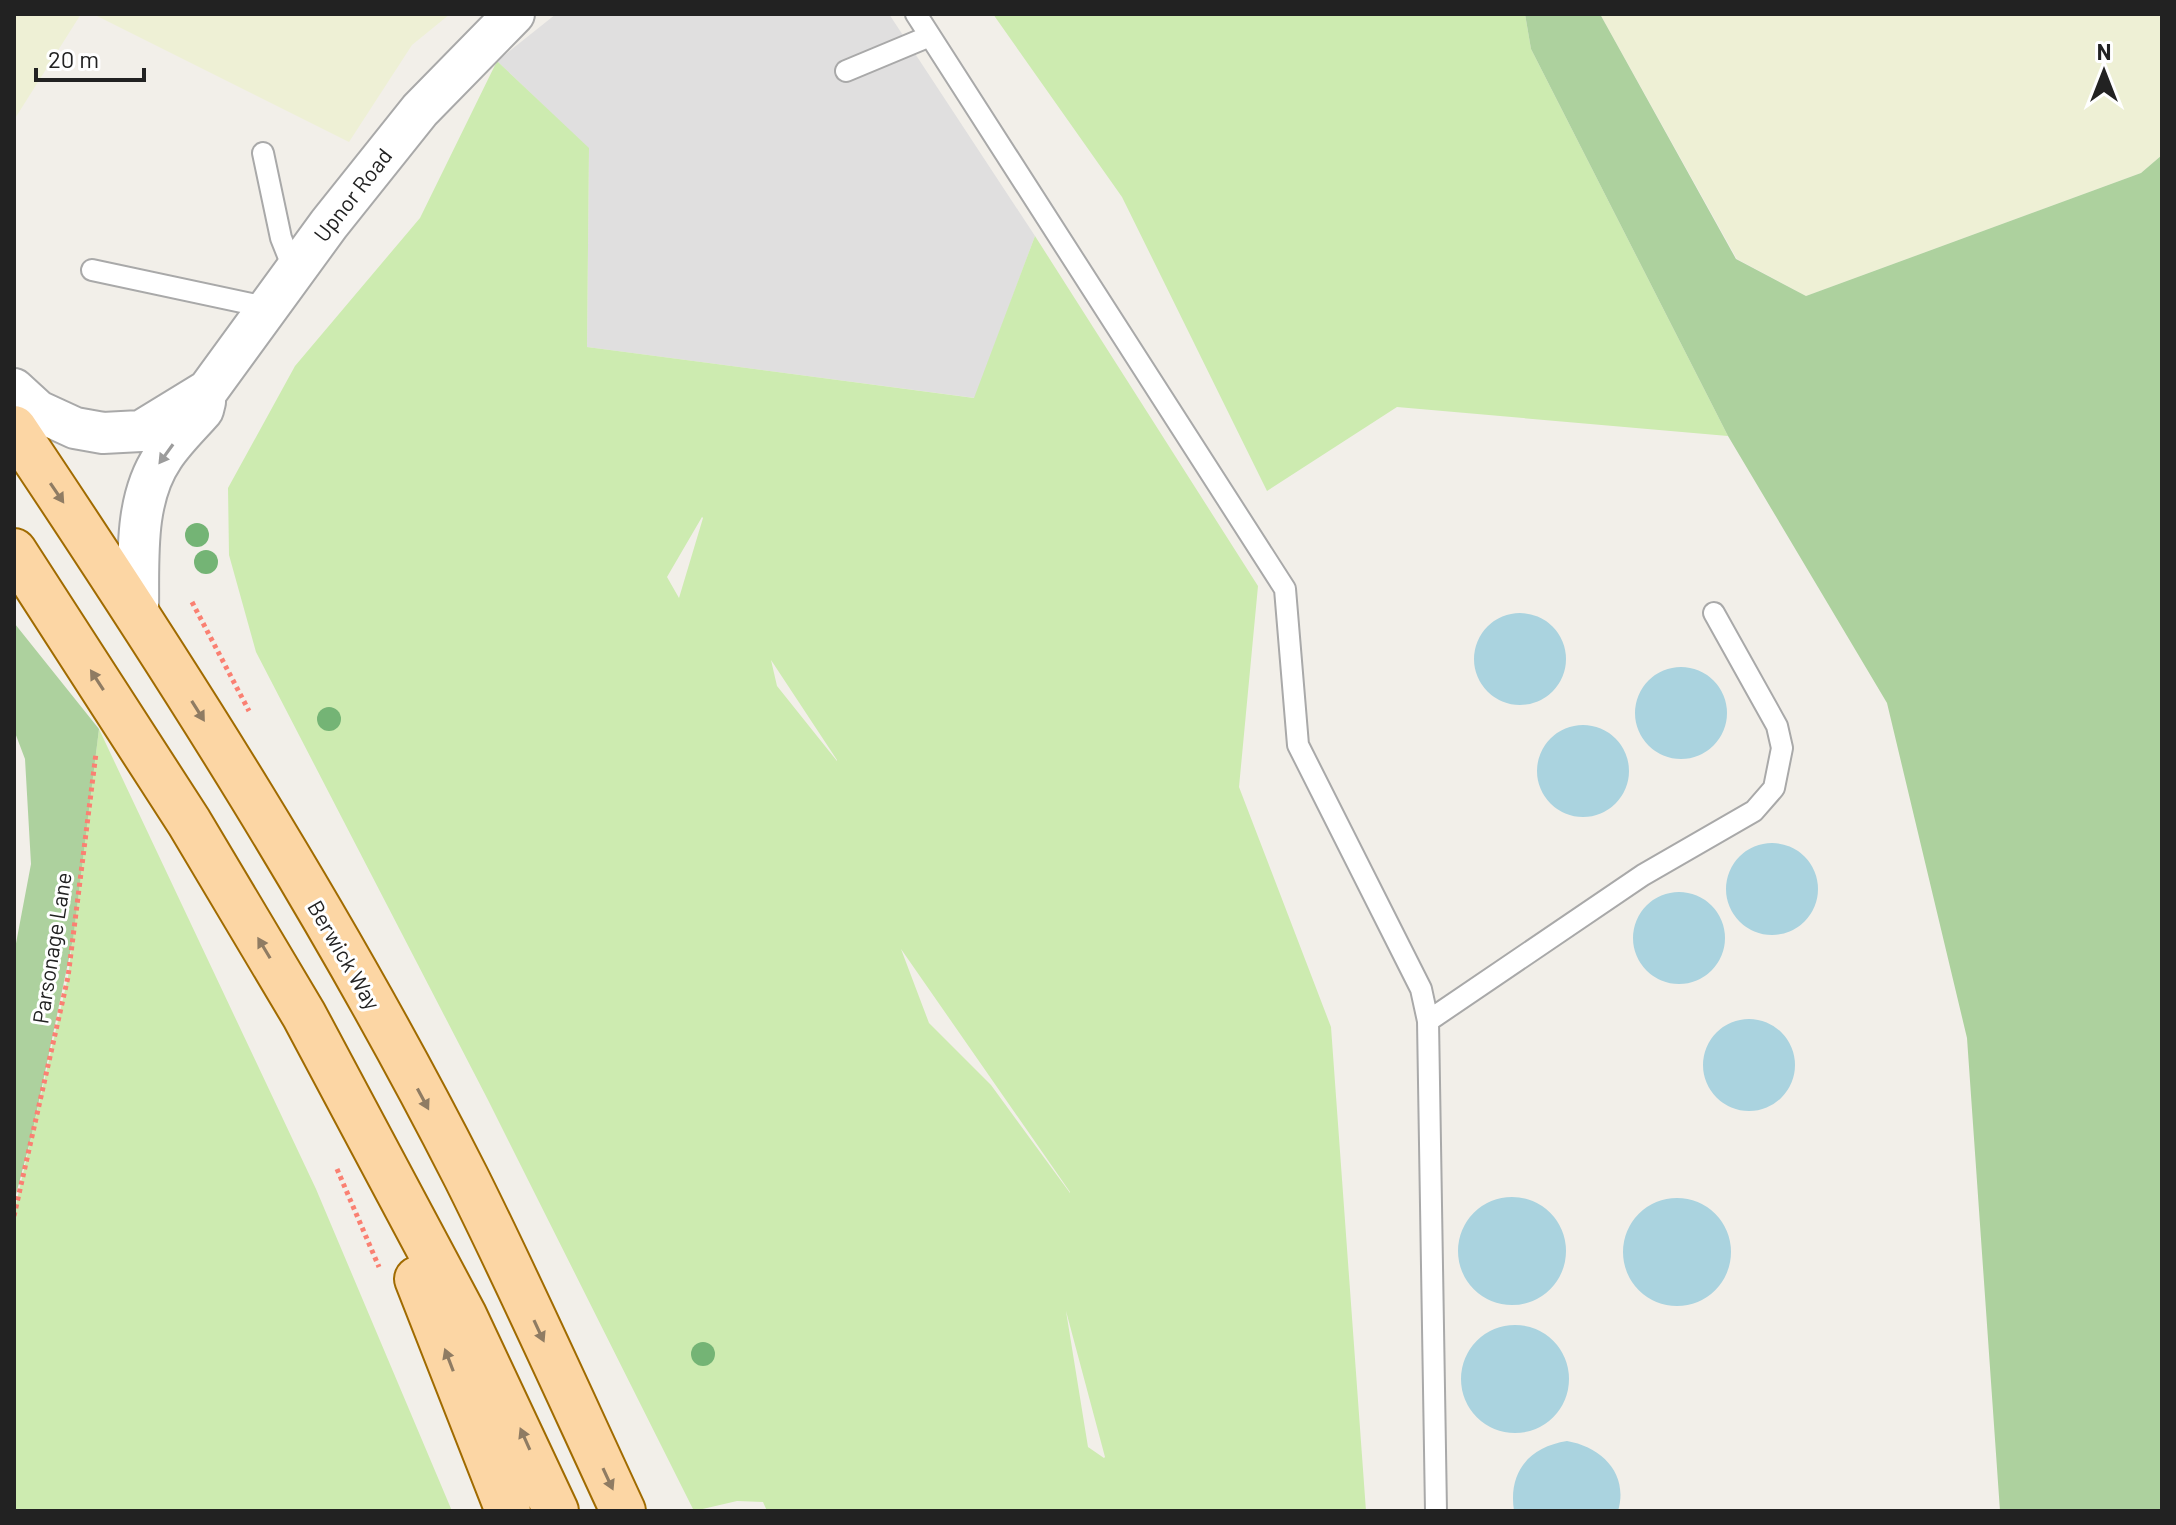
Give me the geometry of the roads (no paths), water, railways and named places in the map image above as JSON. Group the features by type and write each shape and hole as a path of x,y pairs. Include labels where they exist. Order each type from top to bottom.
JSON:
{"main road":[{"name":"Berwick Way","path":"14,428 138,614 266,820 386,1030 465,1177 623,1511"},
{"path":"18,560 189,822 341,1084 493,1373 556,1511"},
{"path":"341,1084 508,1511"}],"street":[{"name":"Upnor Road","path":"208,390 301,263 420,110 514,14"},
{"path":"14,389 38,411 75,428 103,433 141,431 208,390"},
{"path":"138,614 140,535 149,484 163,457 203,410 208,390"}],"lane":[{"path":"916,14 1285,589 1298,745 1421,989 1428,1021 1436,1511"},
{"path":"846,71 930,36"},
{"path":"263,153 281,238 289,258 301,263"},
{"path":"92,270 270,308"},
{"path":"1428,1021 1643,875 1754,811 1774,788 1782,748 1777,726 1714,613"}],"water":[{"path":"1520,613 1538,616 1553,626 1563,641 1566,659 1563,677 1553,692 1538,702 1520,705 1502,702 1487,692 1477,677 1474,659 1477,641 1487,626 1502,616"},
{"path":"1681,667 1699,670 1714,680 1724,695 1727,713 1724,731 1714,746 1699,756 1681,759 1663,756 1648,746 1638,731 1635,713 1638,695 1648,680 1663,670"},
{"path":"1583,725 1601,728 1616,738 1626,753 1629,771 1626,789 1616,804 1601,814 1583,817 1565,814 1550,804 1540,789 1537,771 1540,753 1550,738 1565,728"},
{"path":"1772,843 1790,846 1805,856 1815,871 1818,889 1815,907 1805,922 1790,932 1772,935 1754,932 1739,922 1729,907 1726,889 1729,871 1739,856 1754,846"},
{"path":"1679,892 1697,895 1712,905 1722,920 1725,938 1722,956 1712,971 1697,981 1679,984 1661,981 1646,971 1636,956 1633,938 1636,920 1646,905 1661,895"},
{"path":"1749,1019 1767,1022 1782,1032 1792,1047 1795,1065 1792,1083 1782,1098 1767,1108 1749,1111 1731,1108 1716,1098 1706,1083 1703,1065 1706,1047 1716,1032 1731,1022"},
{"path":"1512,1197 1533,1201 1550,1213 1562,1230 1566,1251 1562,1272 1550,1289 1533,1301 1512,1305 1491,1301 1474,1289 1462,1272 1458,1251 1462,1230 1474,1213 1491,1201"},
{"path":"1677,1198 1698,1202 1715,1214 1727,1231 1731,1252 1727,1273 1715,1290 1698,1302 1677,1306 1656,1302 1639,1290 1627,1273 1623,1252 1627,1231 1639,1214 1656,1202"},
{"path":"1515,1325 1536,1329 1553,1341 1565,1358 1569,1379 1565,1400 1553,1417 1536,1429 1515,1433 1494,1429 1477,1417 1465,1400 1461,1379 1465,1358 1477,1341 1494,1329"},
{"path":"1567,1441 1591,1449 1610,1464 1620,1485 1618,1511 1514,1511 1514,1484 1524,1464 1542,1449"}]}
